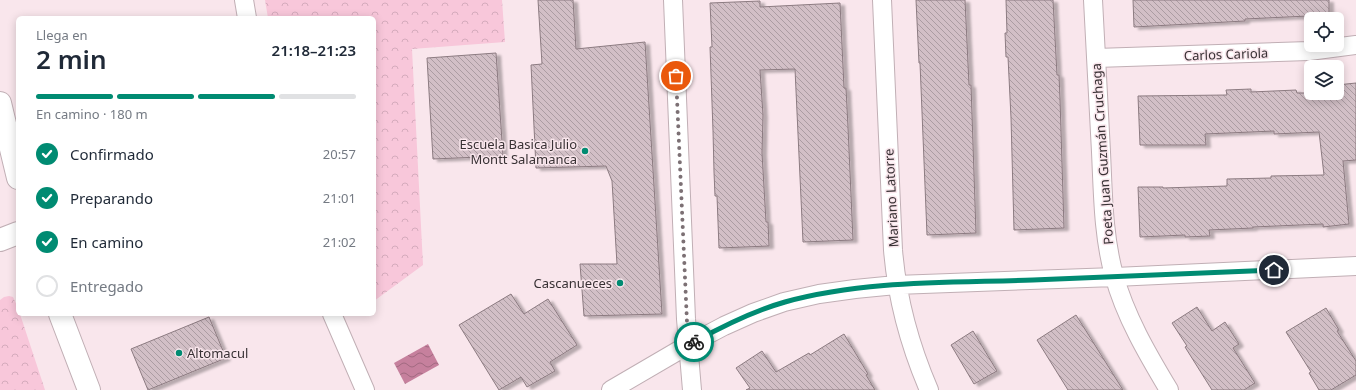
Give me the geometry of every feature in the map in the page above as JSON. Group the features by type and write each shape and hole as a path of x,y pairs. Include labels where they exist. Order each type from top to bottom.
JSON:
{"main road":[{"path":"0,103 16,170"},
{"path":"0,240 16,234"},
{"path":"61,316 89,390"}],"street":[{"path":"244,0 247,16"},
{"path":"673,0 688,345 692,390"},
{"name":"Mariano Latorre","path":"882,0 893,250 896,285 915,352 929,390"},
{"name":"Poeta Juan Guzmán Cruchaga","path":"1093,0 1104,217 1107,241 1115,277 1128,312 1143,344 1170,390"},
{"name":"Carlos Cariola","path":"1096,58 1309,50 1356,45"},
{"path":"611,390 688,345 724,326 753,313 784,302 819,294 896,285 1355,270"},
{"path":"333,316 365,390"}],"green space":[{"path":"265,0 502,0 505,42 412,49 423,265 376,300 376,16 268,16"},
{"path":"4,297 13,297 16,304 16,316 21,316 45,390 0,390 0,300"}],"water":[{"path":"428,344 439,365 405,384 394,363"}],"building":[{"path":"538,0 573,0 576,49 645,42 662,314 584,316 580,264 617,264 612,181 606,166 536,168 531,65 542,64"},
{"path":"916,0 965,0 969,85 971,85 976,233 927,235"},
{"path":"1006,0 1053,0 1057,75 1059,75 1064,228 1014,230 1011,118 1008,57 1006,57 1005,33 1007,33"},
{"path":"1133,0 1329,0 1329,12 1304,12 1304,16 1134,27"},
{"path":"760,1 760,7 840,3 844,88 846,88 853,240 803,242 795,69 760,70 763,115 762,153 769,246 719,248 717,196 715,196 714,172 710,3"},
{"path":"496,53 503,156 433,159 427,58"},
{"path":"1356,83 1356,160 1343,161 1349,224 1323,227 1323,224 1209,230 1210,236 1185,237 1185,235 1140,237 1138,187 1163,188 1227,186 1227,179 1324,175 1319,132 1274,134 1274,131 1205,134 1206,145 1140,145 1138,96 1227,95 1226,90 1251,89 1251,92 1296,90 1297,93 1304,93 1304,100 1344,100 1344,84"},
{"path":"511,294 524,314 548,299 577,345 550,362 555,371 527,387 521,377 499,390 459,325"},
{"path":"1197,307 1212,331 1225,322 1239,344 1233,348 1255,383 1244,390 1212,390 1172,323"},
{"path":"1326,308 1339,330 1337,331 1356,361 1356,375 1331,390 1319,390 1309,373 1311,372 1286,332"},
{"path":"1076,315 1123,390 1068,390 1037,340"},
{"name":"Altomacul","path":"209,317 226,358 148,390 131,349"},
{"path":"973,331 997,371 974,384 951,345"},
{"path":"844,334 868,374 866,375 875,390 746,390 750,388 736,368 762,351 776,372 809,353 810,355"}],"way so far":[{"path":"676,76 688,345 694,342"}],"place":[{"name":"Escuela Basica Julio Montt Salamanca","path":"585,151"},
{"name":"Cascanueces","path":"620,283"},
{"name":"Altomacul","path":"179,353"}],"route":[{"path":"694,342 743,317 784,302 819,294 854,289 916,284 1274,270"}]}
